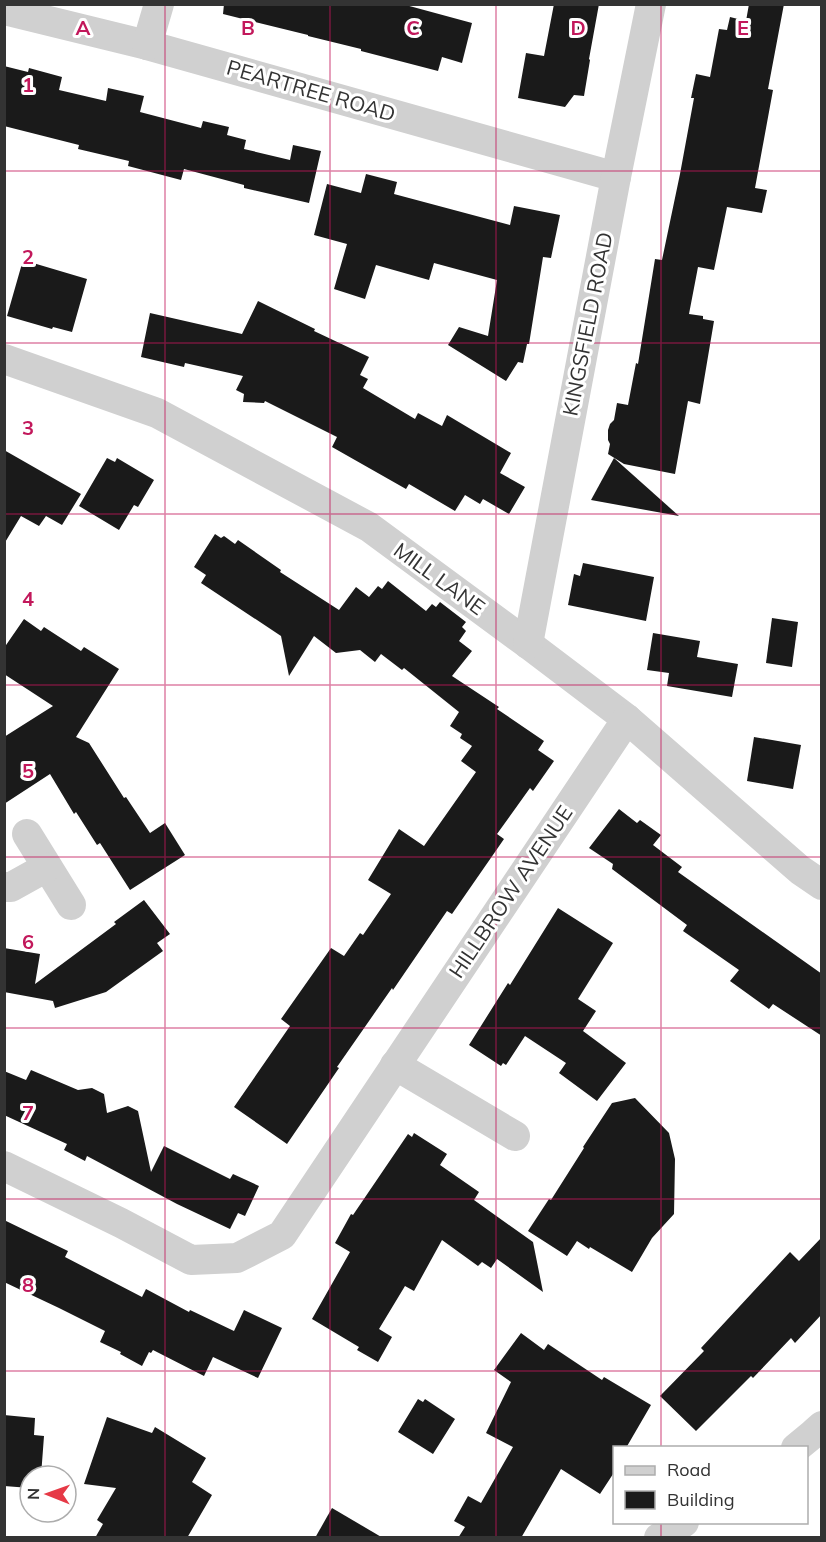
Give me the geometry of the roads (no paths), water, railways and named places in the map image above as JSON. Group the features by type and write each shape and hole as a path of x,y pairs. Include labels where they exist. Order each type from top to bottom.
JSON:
{"street":[{"path":"147,45 159,4"},
{"name":"KINGSFIELD ROAD","path":"528,644 651,4"},
{"name":"PEARTREE ROAD","path":"4,10 147,45 616,177"},
{"name":"MILL LANE","path":"4,359 158,412 369,527 627,719 791,862 822,885"},
{"name":"HILLBROW AVENUE","path":"4,1166 191,1260 237,1258 282,1235 627,719"},
{"path":"27,834 71,905"},
{"path":"4,887 11,887 47,867"},
{"path":"395,1065 515,1136"},
{"path":"798,1446 822,1426"},
{"path":"659,1538 681,1524"}]}
